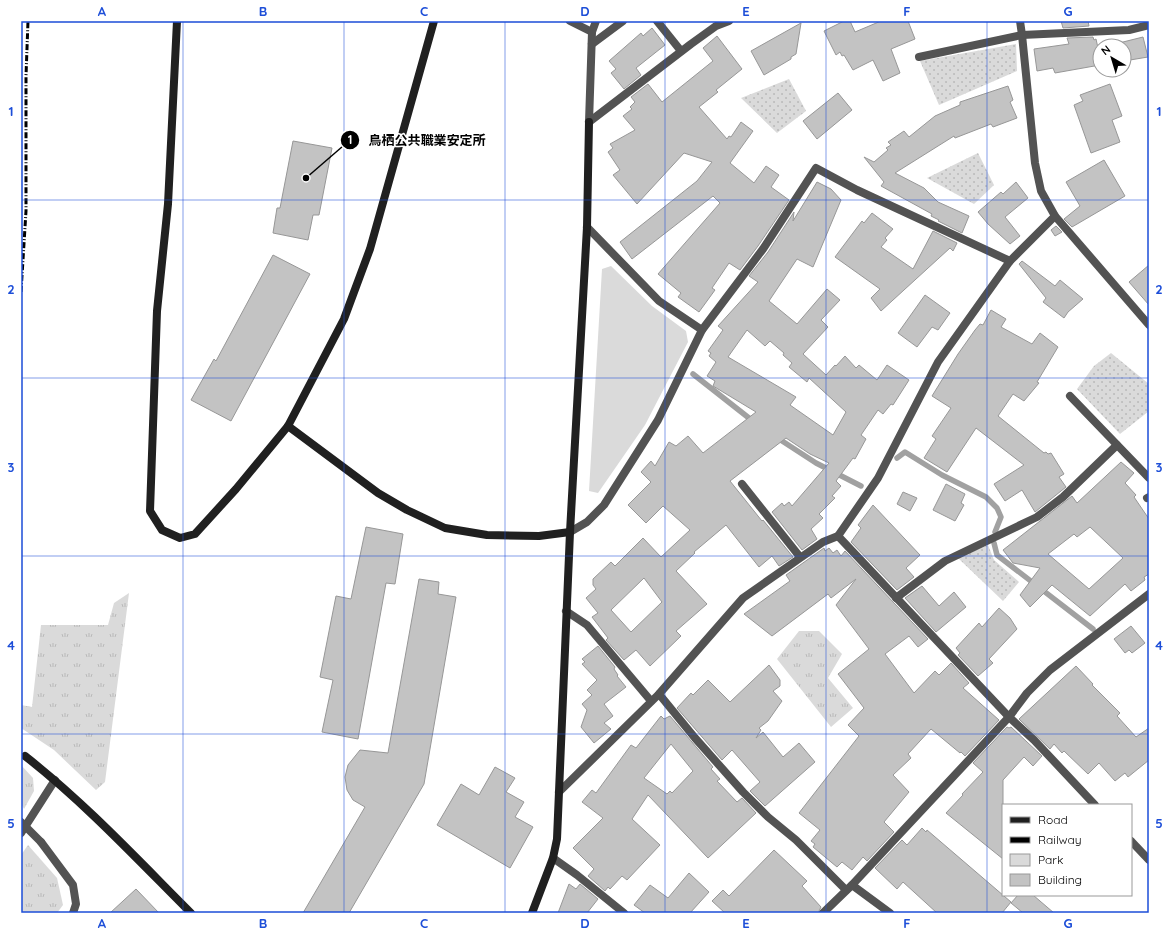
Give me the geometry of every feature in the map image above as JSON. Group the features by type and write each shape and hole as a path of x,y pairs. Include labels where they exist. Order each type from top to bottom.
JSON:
{"street":[{"path":"177,21 168,204 157,311 150,511 162,530 180,538 195,534 236,489 288,426 344,319 370,249 434,21"},
{"path":"570,21 592,32"},
{"path":"532,913 553,858 557,839 566,611 587,228 592,32 596,21"},
{"path":"592,44 623,21"},
{"path":"658,21 681,51"},
{"path":"589,122 681,51 716,26 729,21"},
{"path":"1020,21 1035,163 1041,191 1055,216 1149,325"},
{"path":"919,57 1022,35 1129,30 1149,25"},
{"path":"288,426 378,493 407,510 445,528 487,535 539,536 570,532 587,522 604,505 658,420 702,330 763,249 816,168 857,190 1010,261"},
{"path":"559,792 659,694 743,598 823,542 838,536 878,478 938,362 1010,261 1055,216"},
{"path":"587,228 659,301 702,330"},
{"path":"1070,396 1149,478"},
{"path":"896,598 944,561 1037,517 1063,497 1117,446"},
{"path":"742,484 800,558"},
{"path":"838,536 1009,717 1034,740 1094,804"},
{"path":"822,913 849,887 1009,717 1028,693 1050,670 1149,594"},
{"path":"566,611 587,626 651,701"},
{"path":"659,694 694,738 768,817 849,887 890,913"},
{"path":"25,756 55,780 87,810 191,913"},
{"path":"21,833 55,780"},
{"path":"21,822 41,842 74,885 76,904 73,913"},
{"path":"1132,842 1149,860"},
{"path":"553,858 577,875 624,913"}],"green space":[{"path":"1016,44 1017,71 939,105 920,61"},
{"path":"789,79 806,111 777,133 741,98"},
{"path":"978,153 994,185 974,204 927,178"},
{"path":"611,266 652,306 686,331 688,342 645,425 598,493 589,491 602,269"},
{"path":"1111,353 1149,384 1149,411 1120,434 1077,389 1094,366"},
{"path":"988,545 994,560 1019,582 1003,601 958,558"},
{"path":"129,593 105,782 96,790 54,750 21,728 21,705 32,707 41,625 108,625 114,603"},
{"path":"799,631 819,631 842,654 828,678 853,708 831,727 777,659"},
{"path":"21,765 33,778 34,791 24,809 21,803"},
{"path":"28,845 57,878 63,905 57,913 21,913 21,855"}],"building":[{"path":"844,21 850,21 855,32 881,21 908,21 915,39 891,49 900,73 883,81 873,60 853,70 844,55 842,56 840,52 836,55 824,31"},
{"path":"1061,21 1088,21 1089,26 1063,28"},
{"path":"801,23 796,54 791,57 791,59 764,75 751,51"},
{"path":"652,28 665,45 636,68 641,75 624,89 611,73 616,69 609,61 641,33 643,36"},
{"path":"717,36 742,69 716,90 718,92 699,107 727,139 729,136 731,137 741,122 753,131 730,163 754,183 766,166 779,175 771,187 789,200 740,270 729,263 712,288 715,290 699,312 678,297 681,293 658,274 720,203 713,196 632,259 620,242 697,181 712,162 684,153 637,204 613,175 620,170 608,152 613,148 610,144 635,130 623,116 632,109 630,107 635,102 631,97 648,84 662,102 713,61 703,48"},
{"path":"1093,37 1092,66 1055,73 1053,68 1037,71 1034,49 1069,44 1067,38"},
{"path":"1143,37 1148,57 1132,60 1132,40"},
{"path":"1110,84 1122,116 1112,120 1120,142 1091,153 1074,105 1083,101 1080,95"},
{"path":"1008,86 1013,100 1010,102 1017,118 993,127 991,124 955,138 954,136 895,173 924,188 938,202 969,216 962,233 938,221 939,220 931,216 932,214 881,186 884,182 864,157 874,162 888,150 886,148 891,145 888,142 904,131 909,137 935,116 960,105 960,102"},
{"path":"838,93 852,110 817,139 803,121"},
{"path":"293,141 332,148 319,215 313,215 308,240 273,233 277,208 280,208"},
{"path":"1104,160 1125,196 1072,227 1064,219 1080,206 1066,182"},
{"path":"817,182 831,189 841,200 813,267 797,259 769,301 797,324 827,289 840,300 821,320 828,327 803,354 826,375 845,356 856,368 859,365 877,380 887,365 909,380 893,405 891,404 883,414 878,410 861,435 866,439 855,459 853,458 836,481 841,486 832,496 835,498 819,514 823,518 811,529 817,539 802,550 772,512 782,503 784,506 789,502 792,506 829,463 810,454 786,438 730,481 793,557 779,566 772,556 759,567 726,525 694,552 695,553 676,571 707,604 676,631 681,636 650,666 636,650 624,660 606,640 608,638 592,617 598,613 586,598 596,589 593,585 593,579 611,562 615,566 643,538 661,557 690,530 663,506 646,523 628,505 651,482 641,472 651,461 655,466 669,442 676,446 688,436 703,453 756,412 713,386 715,381 707,376 716,362 709,356 711,353 708,351 723,330 718,326 758,282 749,276 768,252 794,212 793,221","holes":["747,330 765,346 770,341 784,353 783,355 792,363 789,367 807,382 809,378 846,412 833,435 790,405 796,397 728,357","644,578 662,602 631,632 611,610"]},
{"path":"1016,182 1028,198 1005,217 1020,236 1010,244 988,224 978,212 1001,192 1003,194"},
{"path":"872,213 893,229 885,238 887,240 881,247 913,269 933,231 957,243 953,251 950,248 881,311 871,298 880,289 835,257 862,221 864,223"},
{"path":"1056,226 1062,232 1055,236 1051,230"},
{"path":"273,255 310,274 231,421 191,400 214,359 216,361"},
{"path":"1022,261 1055,286 1060,280 1083,299 1068,312 1064,318 1043,302 1046,298 1019,264"},
{"path":"1149,265 1149,305 1129,282"},
{"path":"925,295 950,313 938,330 932,327 917,347 898,333"},
{"path":"991,310 1006,319 1001,327 1032,344 1040,333 1058,347 1037,382 1039,383 1024,401 1013,394 998,416 1044,453 1051,453 1064,474 1059,477 1066,487 1035,512 1022,490 1005,501 994,484 1024,465 976,428 947,472 924,458 936,439 932,436 951,408 932,396 958,354 980,324 983,325"},
{"path":"1121,462 1134,473 1125,483 1136,495 1134,497 1149,519 1149,574 1144,577 1145,580 1131,591 1125,584 1090,616 1052,585 1030,607 1020,595 1040,568 1013,563 1003,550 1072,496 1077,503","holes":["1090,527 1123,558 1089,589 1048,554 1074,534 1077,537"]},
{"path":"946,484 965,494 961,503 964,505 955,521 933,510"},
{"path":"903,492 917,498 910,511 897,504"},
{"path":"873,505 920,555 906,568 914,577 897,590 851,542 861,528 858,525"},
{"path":"366,527 403,534 395,584 386,583 358,739 322,732 333,680 320,677 336,596 351,599"},
{"path":"824,548 825,551 829,548 833,553 837,550 841,556 845,551 928,639 918,647 909,636 885,654 914,693 935,671 939,675 951,663 969,683 963,688 999,720 965,756 931,729 908,754 911,758 893,775 909,792 884,822 894,832 867,861 863,857 852,870 842,862 837,867 813,847 815,844 811,841 820,830 799,813 859,736 848,725 864,708 838,674 869,649 836,605 856,579 831,598 828,594 772,636 744,614 790,581 786,575"},
{"path":"419,579 439,582 438,594 456,597 424,784 349,913 303,913 365,807 353,800 347,790 345,777 348,765 360,750 388,753"},
{"path":"922,586 939,606 954,592 966,607 936,632 905,598"},
{"path":"999,608 1010,618 1017,629 989,659 993,663 978,676 958,655 960,653 956,648 979,623 982,627"},
{"path":"1131,626 1145,643 1132,653 1129,650 1125,653 1114,639"},
{"path":"598,646 615,667 614,669 618,675 617,676 626,687 604,704 613,716 604,723 611,729 594,743 581,727 587,710 582,704 592,695 587,690 597,680 582,664 585,662 582,659"},
{"path":"769,665 780,680 780,686 773,691 782,701 768,721 759,728 761,730 756,738 763,732 783,757 799,743 815,762 765,806 750,791 760,782 732,750 722,760 677,708 691,693 693,695 708,680 730,702"},
{"path":"1076,666 1093,684 1092,685 1120,713 1117,716 1136,737 1149,728 1149,760 1128,777 1125,773 1115,781 1099,763 1088,774 1064,751 1062,753 1054,744 1050,749 1019,719"},
{"path":"661,716 664,719 670,716 713,767 711,769 720,779 717,781 737,802 742,798 756,813 708,858 648,795 632,819 660,845 627,880 622,876 610,889 608,887 605,891 588,876 594,869 573,848 603,818 582,802 592,790 596,793 631,745 636,748","holes":["671,744 693,771 672,793 670,791 667,794 644,778"]},
{"path":"1007,727 1011,727 1042,756 1033,766 1024,757 1003,780 1002,858 946,813 983,772 973,763"},
{"path":"495,767 515,778 506,792 524,802 515,817 533,827 510,868 437,825 461,784 479,795"},
{"path":"922,828 926,832 927,830 1002,894 1002,896 1011,902 1002,913 937,913 903,882 897,889 875,868 902,840 907,845"},
{"path":"774,850 807,881 802,886 821,907 818,913 725,913 712,901 723,890 729,896"},
{"path":"689,873 709,892 690,913 645,913 634,905 650,885 668,898"},
{"path":"569,884 576,889 580,884 598,899 587,913 558,913"},
{"path":"136,889 159,913 110,913"},
{"path":"1017,896 1034,896 1054,913 1023,913 1011,903"}],"waterway":[{"path":"693,374 754,422"},
{"path":"776,437 816,463 861,486"},
{"path":"897,458 905,452 942,475 986,497 997,508 1001,517 995,532"},
{"path":"994,543 997,555 1093,629"}],"railway":[{"path":"21,292 26,211 26,76 28,21"}],"place":[{"name":"鳥栖公共職業安定所","path":"306,178"}]}
